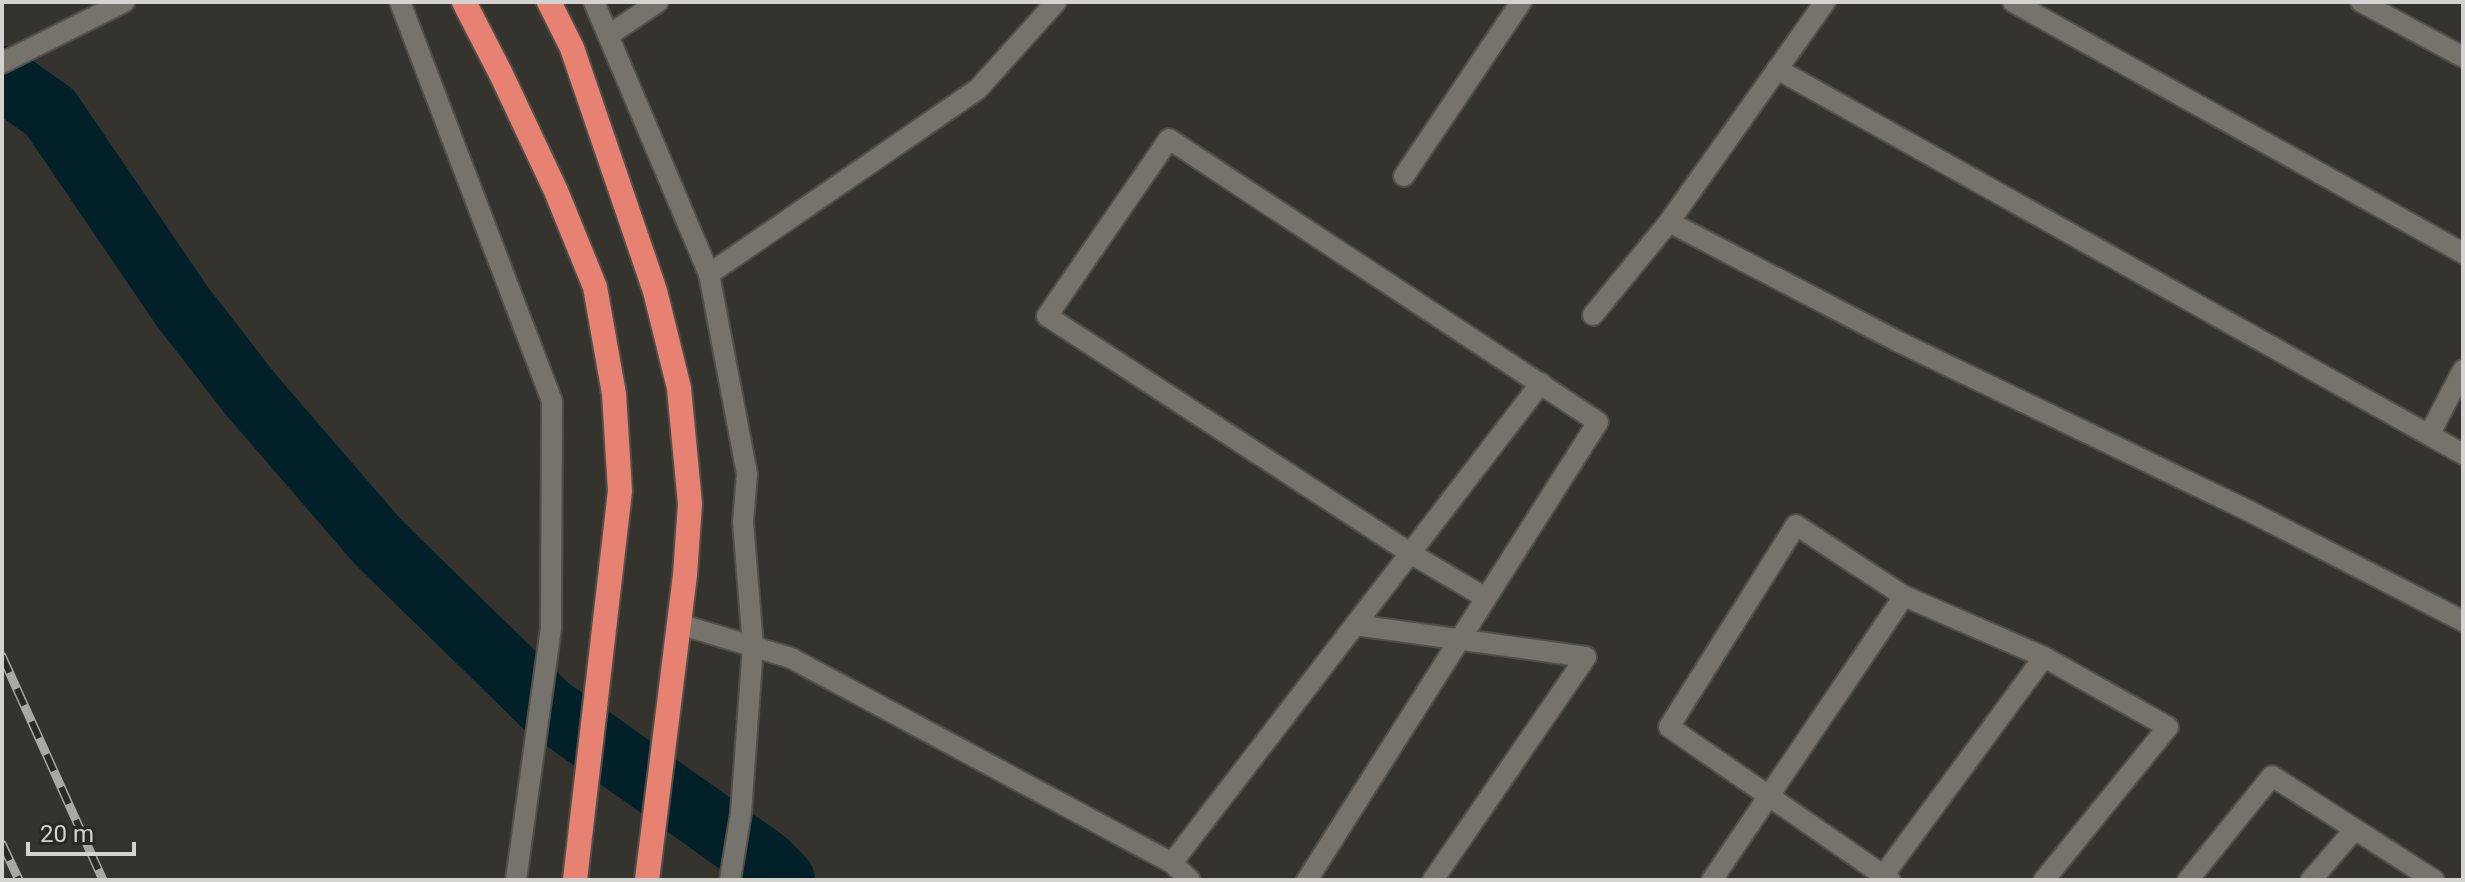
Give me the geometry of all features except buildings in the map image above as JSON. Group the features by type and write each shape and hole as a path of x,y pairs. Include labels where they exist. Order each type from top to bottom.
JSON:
{"highway":[{"path":"464,2 556,191 595,287 614,394 620,491 575,880"},
{"path":"549,2 572,48 655,291 679,388 690,504 679,624 647,880"}],"street":[{"path":"4,62 124,2"},
{"path":"400,2 552,401 551,628 517,872"},
{"path":"594,2 709,274 747,474 743,522 753,646 741,813 730,880"},
{"path":"609,35 658,2"},
{"path":"709,274 978,89 1056,2"},
{"path":"1404,176 1521,2"},
{"path":"1593,315 1669,222 1825,2"},
{"path":"2013,2 2463,253"},
{"path":"2361,2 2463,57"},
{"path":"1777,69 2463,454"},
{"path":"1307,880 1598,422 1169,139 1047,316 1410,553 1486,598"},
{"path":"1669,222 1897,341 2247,510 2463,621"},
{"path":"2429,435 2463,370"},
{"path":"1172,863 1541,383"},
{"path":"2044,657 1884,878 1770,795 1669,727 1796,525 1904,596 2044,657 2168,727 2044,880"},
{"path":"1712,880 1904,596"},
{"path":"679,624 791,658 1172,863 1190,880"},
{"path":"1355,625 1586,657 1433,880"},
{"path":"2188,880 2272,776 2434,880"},
{"path":"2311,880 2355,829"}],"waterway":[{"path":"2,78 50,112 182,306 252,396 379,543 547,707 764,861 783,880"}],"railway":[{"path":"2,656 103,880"},
{"path":"2,844 19,880"}]}
